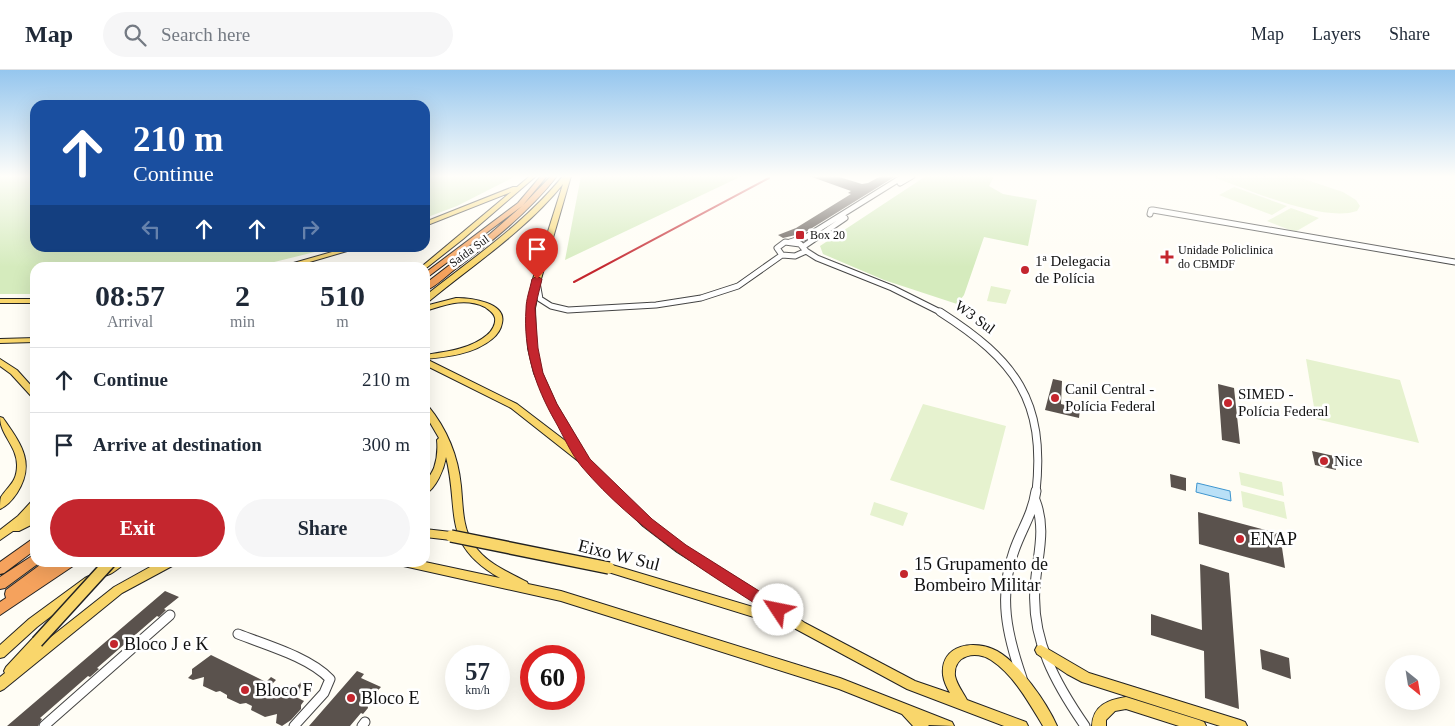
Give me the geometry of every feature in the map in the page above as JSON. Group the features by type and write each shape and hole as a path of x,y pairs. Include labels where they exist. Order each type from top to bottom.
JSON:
{"highway":[{"path":"430,273 517,207"},
{"path":"430,284 493,236 527,207"},
{"path":"0,569 30,547"},
{"path":"0,584 30,563"},
{"path":"0,602 47,567"},
{"path":"0,609 62,567"}],"main road":[{"path":"430,222 471,207"},
{"name":"Saída Sul","path":"430,262 498,207"},
{"name":"Saída Sul","path":"430,296 507,238 542,207"},
{"path":"558,207 530,308 532,348 538,373 552,404 588,466"},
{"path":"301,262 337,252"},
{"path":"430,307 454,300 471,300 494,309 498,314 499,322 495,332 472,347 454,353 430,355"},
{"path":"0,301 30,301"},
{"path":"0,340 30,340"},
{"path":"0,362 14,372 30,390"},
{"path":"430,364 514,406 588,466 647,522 681,549 766,602 802,627 911,685 1021,726"},
{"path":"430,414 442,430 454,468 458,514 463,535 470,549 509,578 534,590"},
{"path":"0,420 22,456 22,471 16,487 0,505"},
{"path":"430,483 442,462 442,430"},
{"path":"0,536 30,510"},
{"path":"0,536 30,521"},
{"name":"Eixo W Sul","path":"430,533 609,568 802,627"},
{"path":"0,683 105,567"},
{"path":"0,653 33,623 75,590 111,567"},
{"path":"0,683 118,590 161,567"},
{"path":"426,567 561,596 840,684 947,726"},
{"path":"963,705 952,684 949,671 951,662 956,656 967,649 977,649 993,655 1008,667 1026,688"},
{"path":"1042,650 1086,678 1240,726"},
{"name":"W3 Sul","path":"1026,688 1050,726"},
{"path":"1099,726 1099,717 1107,708 1126,703 1199,726"},
{"path":"904,708 922,726"}],"street":[{"path":"537,279 540,298 551,306 568,310 664,303 712,296 738,286 782,255 777,251 778,246 806,238 856,207"},
{"path":"800,256 805,248 867,207"},
{"path":"1167,215 1455,266"},
{"name":"W3 Sul","path":"790,242 805,248 817,258"},
{"path":"1383,252 1455,262"},
{"name":"W3 Sul","path":"782,255 817,258 925,303 977,335 994,352 1020,384 1034,414 1038,463 1035,500 1010,561 1003,610 1012,650 1026,688"},
{"name":"W3 Sul","path":"1035,500 1040,513 1043,544 1035,586 1035,605 1042,650 1058,686 1085,726"},
{"path":"44,726 170,615"},
{"path":"238,634 328,675 330,683 294,726"}],"green space":[{"path":"0,207 30,207 30,252 315,252 274,262 30,262 30,294 0,294"},
{"path":"430,207 455,207 430,216"},
{"path":"575,207 677,207 565,260"},
{"path":"880,207 1036,207 1028,246 984,237 964,295 957,304 884,280 823,254 820,246"},
{"path":"1250,207 1286,207 1272,215"},
{"path":"1299,207 1360,207 1357,211 1342,213"},
{"path":"1291,208 1319,218 1295,232 1267,221"},
{"path":"991,286 1011,290 1006,304 987,301"},
{"path":"1306,359 1400,380 1419,443 1316,419"},
{"path":"923,404 1006,426 984,510 890,480"},
{"path":"1239,472 1282,482 1284,496 1241,485"},
{"path":"1241,491 1284,502 1287,519 1243,507"},
{"path":"874,502 908,513 903,526 870,515"}],"water":[{"path":"1197,483 1230,491 1231,501 1196,492"}],"building":[{"path":"831,207 847,207 804,233 783,238 778,235 796,228"},
{"name":"Canil Central - Polícia Federal","path":"1053,379 1062,381 1061,404 1080,409 1079,418 1045,410"},
{"name":"SIMED - Polícia Federal","path":"1218,384 1234,388 1240,444 1222,440"},
{"name":"Nice","path":"1312,451 1334,456 1336,470 1315,465"},
{"path":"1170,474 1186,478 1186,491 1171,487"},
{"name":"ENAP","path":"1198,512 1280,534 1285,568 1199,544"},
{"path":"1200,564 1229,573 1239,709 1205,698 1204,651 1151,635 1151,614 1202,630"},
{"name":"Bloco J e K","path":"165,591 179,597 164,609 166,610 159,617 157,616 97,668 99,669 90,677 88,676 40,718 42,719 38,726 7,726"},
{"path":"1260,649 1289,658 1291,679 1262,669"},
{"name":"Bloco F","path":"211,655 266,682 271,677 276,680 271,685 290,694 302,681 296,697 304,701 301,709 291,720 282,726 276,723 277,714 265,717 251,710 252,706 246,703 240,704 227,698 227,695 220,691 216,692 203,686 204,677 193,680 188,678 192,674 192,669"},
{"name":"Bloco E","path":"357,671 364,674 361,678 381,687 367,702 368,708 363,714 361,713 350,726 309,726"}],"railway":[{"path":"574,282 715,207"}],"place":[{"name":"Box 20","path":"800,235"},
{"name":"Unidade Policlinica do CBMDF","path":"1167,257"},
{"name":"1ª Delegacia de Polícia","path":"1025,270"},
{"name":"Canil Central - Polícia Federal","path":"1055,398"},
{"name":"SIMED - Polícia Federal","path":"1228,403"},
{"name":"Nice","path":"1324,461"},
{"name":"ENAP","path":"1240,539"},
{"name":"15 Grupamento de Bombeiro Militar","path":"904,574"},
{"name":"Bloco J e K","path":"114,644"},
{"name":"Bloco F","path":"245,690"},
{"name":"Bloco E","path":"351,698"}],"route":[{"path":"537,279 530,308 532,348 538,373 552,404 585,462 647,522 681,549 778,610"}]}
